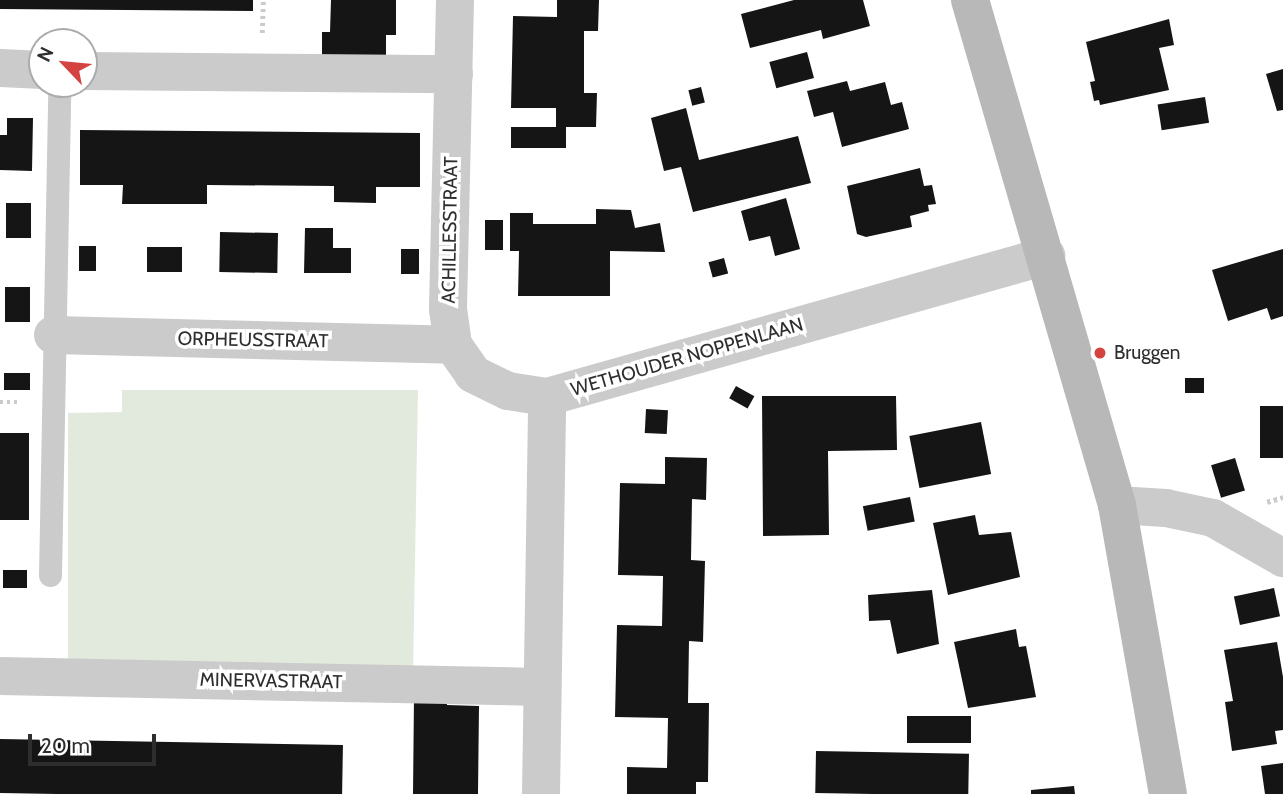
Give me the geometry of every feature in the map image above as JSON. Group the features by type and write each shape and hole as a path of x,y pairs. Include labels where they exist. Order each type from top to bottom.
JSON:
{"street":[{"name":"ACHILLESSTRAAT","path":"455,0 448,309 453,345 473,374 508,391 547,397"},
{"path":"970,0 1117,506 1168,794"},
{"path":"0,68 28,69"},
{"path":"98,71 454,74"},
{"name":"WETHOUDER NOPPENLAAN","path":"541,794 547,397 1046,256"},
{"name":"ORPHEUSSTRAAT","path":"53,335 453,345"},
{"path":"1117,506 1166,508 1213,517 1283,558"},
{"name":"MINERVASTRAAT","path":"0,676 542,687"}],"lane":[{"path":"50,575 59,98"}],"shaded area":[{"path":"122,390 418,390 413,674 68,669 68,413 122,412"}],"building":[{"path":"0,0 253,0 253,11 0,9"},
{"path":"331,0 396,0 396,35 386,35 386,63 322,62 322,32 330,32"},
{"path":"557,0 599,0 598,31 584,31 584,93 597,93 596,127 566,127 566,148 511,148 511,127 556,127 556,108 511,108 513,16 557,17"},
{"path":"794,0 863,0 870,26 823,39 821,30 750,48 741,14"},
{"path":"1169,19 1174,45 1159,48 1169,90 1100,105 1099,100 1094,101 1090,82 1095,81 1086,42"},
{"path":"807,52 814,78 776,88 769,62"},
{"path":"1283,69 1283,110 1277,111 1266,74"},
{"path":"847,81 850,91 885,82 891,105 902,102 909,129 842,147 833,112 814,117 807,91"},
{"path":"701,87 705,103 692,106 688,90"},
{"path":"1205,97 1209,123 1162,130 1158,105"},
{"path":"686,108 699,160 798,136 811,183 693,212 681,167 664,171 651,118"},
{"path":"7,118 33,118 32,171 0,170 0,135 7,135"},
{"path":"80,130 420,133 420,187 376,187 376,203 334,202 334,186 207,185 207,204 122,204 123,185 80,185"},
{"path":"920,168 924,186 932,185 936,204 928,205 929,211 910,216 912,227 866,237 857,234 847,186"},
{"path":"786,198 800,249 775,256 770,236 749,241 741,211"},
{"path":"6,203 31,203 31,238 6,238"},
{"path":"596,209 631,210 635,228 660,223 665,252 610,251 610,296 518,296 519,251 510,251 510,213 533,213 533,224 596,224"},
{"path":"485,220 503,220 503,250 485,250"},
{"path":"305,228 333,228 333,248 351,248 351,273 304,273"},
{"path":"220,232 278,233 277,273 219,272"},
{"path":"79,246 96,246 96,271 79,271"},
{"path":"147,247 182,247 182,272 147,272"},
{"path":"401,249 419,249 419,274 401,274"},
{"path":"1283,249 1283,316 1271,320 1267,308 1228,321 1212,270"},
{"path":"724,258 728,273 713,278 709,262"},
{"path":"5,287 30,287 30,322 5,322"},
{"path":"4,373 30,373 30,390 4,390"},
{"path":"1185,378 1204,378 1204,393 1185,393"},
{"path":"736,386 754,396 748,408 729,398"},
{"path":"762,396 896,396 897,450 828,451 829,535 763,536"},
{"path":"1260,406 1283,406 1283,458 1260,458"},
{"path":"646,409 668,410 667,434 645,433"},
{"path":"981,422 991,474 919,488 909,436"},
{"path":"0,433 29,433 29,520 0,520"},
{"path":"665,457 707,458 706,500 692,499 691,560 705,561 703,642 689,641 688,703 709,703 708,782 696,782 696,794 627,794 627,767 667,768 668,718 615,717 617,625 662,626 663,576 618,575 620,483 665,484"},
{"path":"1235,458 1245,491 1221,498 1211,465"},
{"path":"910,497 915,522 868,531 863,506"},
{"path":"975,515 979,535 1011,532 1020,577 948,595 933,523"},
{"path":"3,570 27,570 27,588 3,588"},
{"path":"1274,588 1280,616 1240,625 1234,597"},
{"path":"932,590 939,644 897,654 890,620 869,621 868,595"},
{"path":"1016,629 1019,647 1026,646 1036,697 968,708 954,642"},
{"path":"1277,642 1283,677 1283,730 1275,731 1277,744 1232,751 1225,702 1233,701 1224,650"},
{"path":"414,696 446,696 447,705 479,706 478,794 413,794"},
{"path":"907,716 971,716 971,743 907,743"},
{"path":"0,739 343,745 342,794 0,793"},
{"path":"816,751 969,754 968,794 815,793"},
{"path":"1283,763 1283,794 1265,794 1261,766"},
{"path":"1074,786 1075,794 1031,794 1031,790"}],"place":[{"name":"Bruggen","path":"1100,353"}]}
